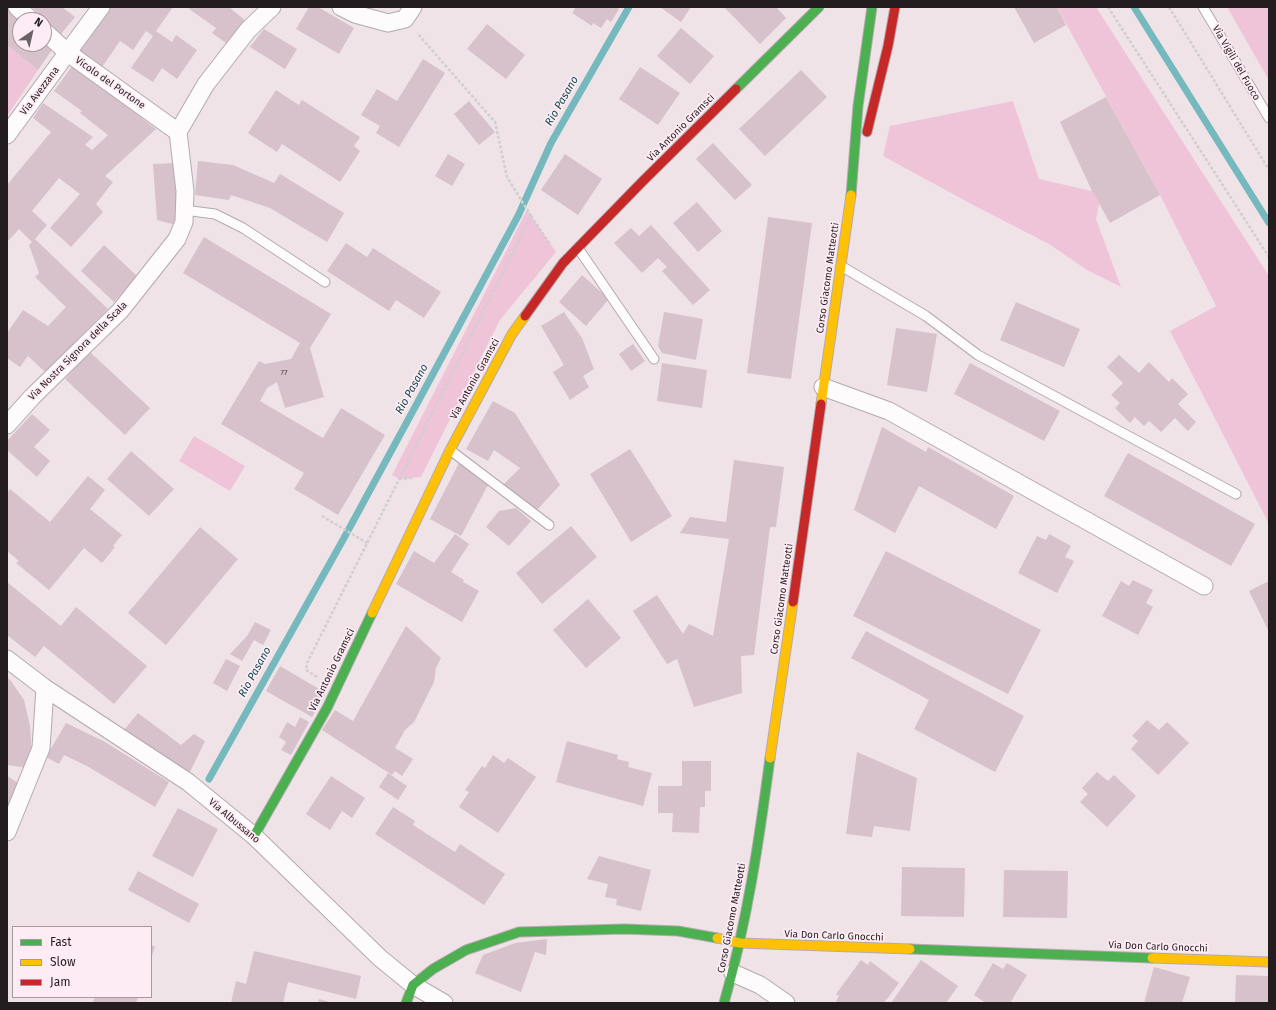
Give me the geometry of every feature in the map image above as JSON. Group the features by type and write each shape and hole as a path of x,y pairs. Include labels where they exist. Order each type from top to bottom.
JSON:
{"street":[{"name":"Via Avezzana","path":"7,135 101,7"},
{"path":"178,132 206,84 248,30 272,7"},
{"path":"341,7 355,14 388,23 409,13"},
{"name":"Via Antonio Gramsci","path":"254,836 327,708 450,450 512,334 564,263 578,248 648,176 819,7"},
{"name":"Corso Giacomo Matteotti","path":"724,1003 740,944 758,845 851,196 858,106 872,7"},
{"name":"Corso Giacomo Matteotti","path":"851,196 888,46 895,7"},
{"name":"Vicolo del Portone","path":"52,39 68,53 178,132"},
{"name":"Via Nostra Signora della Scala","path":"7,425 32,397 120,310 177,239 184,222 185,191 178,132"},
{"path":"823,388 889,411 1204,586"},
{"name":"Via Albussano","path":"7,659 45,688 188,782 254,836 380,958 413,985 444,1003"},
{"path":"7,832 41,748 45,688"},
{"name":"Via Don Carlo Gnocchi","path":"413,985 433,968 466,950 519,932 624,928 678,931 740,944 1269,962"},
{"path":"733,973 760,985 786,1003"},
{"path":"406,1003 413,985"}],"lane":[{"name":"Via Vigili del Fuoco","path":"1203,7 1269,118"},
{"path":"184,210 215,214 243,228 325,282"},
{"path":"578,248 654,358"},
{"path":"841,266 926,316 978,355 1236,494"},
{"path":"450,450 549,524"}],"path":[{"path":"1108,7 1269,257"},
{"path":"1169,7 1269,170"},
{"path":"409,13 495,122 507,177 519,198 564,263"},
{"path":"336,689 306,670 307,663 531,216"},
{"path":"322,516 367,543"}],"shaded area":[{"path":"1057,7 1096,7 1269,276 1269,524 1170,331 1216,306 1160,195"},
{"path":"1227,7 1269,7 1269,81 1267,77"},
{"path":"7,45 12,49 12,52 16,52 38,70 7,116"},
{"path":"1013,101 1039,179 1092,191 1099,204 1096,219 1121,287 1087,270 1049,244 883,156 890,126"},
{"path":"527,210 556,252 500,320 421,477 399,479 392,475"},
{"path":"194,436 245,466 230,491 179,461"}],"building":[{"path":"32,7 62,7 75,17 61,34 52,26 52,12 37,12"},
{"path":"110,7 173,7 156,31 172,42 176,35 197,50 177,79 162,68 153,82 131,68 153,36 146,31 133,50 120,41 100,70 76,53"},
{"path":"191,7 229,7 247,22 226,43 212,33 216,28 189,9"},
{"path":"309,7 318,7 354,28 339,54 296,29"},
{"path":"576,7 616,7 619,9 611,22 607,19 601,28 593,23 592,26 572,13"},
{"path":"660,7 691,7 681,22"},
{"path":"724,7 776,7 786,18 760,44"},
{"path":"1014,7 1057,7 1066,25 1034,43"},
{"path":"7,9 12,13 12,49 7,45"},
{"path":"487,24 525,55 506,79 467,49"},
{"path":"681,28 714,56 690,84 657,56"},
{"path":"264,29 297,49 285,69 250,47"},
{"path":"16,52 51,52 38,70"},
{"path":"423,59 445,73 399,147 376,133 380,126 361,115 377,89 397,101"},
{"path":"73,65 156,129 105,176 113,182 96,204 103,212 71,247 50,228 80,194 59,178 32,211 47,225 35,239 108,309 45,372 28,356 20,367 7,358 7,333 23,310 48,326 66,307 35,277 39,273 29,245 32,242 19,229 7,242 7,185 51,132 33,118 43,103 93,137 85,145 92,150 108,135 80,113 82,111 54,91"},
{"path":"640,67 680,93 658,125 619,99"},
{"path":"801,70 827,97 765,156 739,129"},
{"path":"276,90 299,105 302,100 360,137 354,146 360,151 340,182 282,144 277,152 248,133"},
{"path":"1106,97 1160,195 1110,223 1092,191 1060,122"},
{"path":"469,101 495,132 479,145 454,114"},
{"path":"713,143 752,185 735,200 696,159"},
{"path":"448,154 465,164 452,186 435,176"},
{"path":"565,154 602,179 578,215 541,190"},
{"path":"198,161 233,165 274,183 280,174 344,213 327,242 270,208 231,195 229,200 195,195"},
{"path":"175,163 178,188 176,225 157,220 153,164"},
{"path":"697,202 722,231 698,252 673,223"},
{"path":"768,217 812,223 791,379 747,373"},
{"path":"651,225 710,290 693,305 662,271 667,267 658,258 642,273 614,243 631,228 639,236"},
{"path":"204,237 331,314 310,348 324,397 285,408 277,382 267,388 260,401 323,438 341,408 385,435 338,515 294,489 304,473 221,424 259,361 265,364 291,359 300,343 183,273"},
{"path":"346,243 367,257 373,248 441,292 424,318 396,300 389,311 327,271"},
{"path":"104,245 137,276 114,302 81,271"},
{"path":"582,275 609,299 586,326 559,302"},
{"path":"1016,302 1080,329 1064,367 1000,340"},
{"path":"564,312 582,338 594,369 583,376 589,387 570,400 553,372 564,365 541,326"},
{"path":"664,312 703,319 696,360 662,353 658,346"},
{"path":"896,328 937,334 927,392 887,385"},
{"path":"633,344 645,361 631,371 619,354"},
{"path":"90,352 150,408 125,435 65,379"},
{"path":"1119,355 1139,373 1149,362 1169,382 1172,378 1188,394 1178,404 1196,422 1188,431 1175,418 1161,432 1149,421 1144,426 1135,417 1130,423 1115,408 1120,403 1111,395 1123,383 1107,367"},
{"path":"662,363 707,370 702,408 657,401"},
{"path":"970,363 1060,411 1044,441 954,394"},
{"path":"493,401 515,413 560,485 536,511 503,485 520,468 494,450 488,461 466,449"},
{"path":"32,414 50,430 34,447 50,461 37,477 7,450 7,441"},
{"path":"882,427 926,452 928,447 1014,496 996,529 919,486 895,533 854,510"},
{"path":"630,449 672,516 631,542 590,474"},
{"path":"131,451 174,489 149,516 107,479"},
{"path":"1128,453 1255,524 1231,566 1104,496"},
{"path":"734,460 784,467 776,527 770,527 754,655 741,656 742,693 694,707 677,659 667,664 633,611 657,595 683,634 689,624 713,636 729,539 680,533 690,517 726,522"},
{"path":"459,463 489,483 461,536 430,519"},
{"path":"88,476 105,490 90,509 122,535 113,546 115,547 102,563 84,548 49,590 16,563 19,561 7,551 7,493 10,489 50,522"},
{"path":"516,508 531,521 509,546 486,527 499,511"},
{"path":"571,526 597,557 542,604 516,573"},
{"path":"200,527 238,559 166,645 128,613"},
{"path":"455,534 469,544 451,572 464,580 463,582 479,591 462,622 396,584 414,551 434,563"},
{"path":"1049,534 1071,546 1065,557 1074,561 1057,593 1018,573 1037,536 1046,540"},
{"path":"886,551 1041,630 1008,694 853,616"},
{"path":"1133,580 1153,590 1146,603 1153,607 1138,635 1102,616 1121,581 1129,586"},
{"path":"1269,581 1269,632 1249,591"},
{"path":"7,582 61,626 76,607 147,666 114,704 44,646 35,657 7,635"},
{"path":"588,599 621,638 586,668 553,630"},
{"path":"255,622 271,630 263,645 254,640 242,661 230,654 247,636"},
{"path":"406,626 441,658 436,668 434,682 414,722 405,730 395,748 413,759 402,776 395,771 392,775 322,730 335,710 353,721"},
{"path":"866,631 1024,716 995,772 914,729 929,700 851,658"},
{"path":"226,659 240,666 227,691 213,683"},
{"path":"280,666 326,693 312,717 266,691"},
{"path":"7,677 24,700 30,726 32,755 30,768 7,765"},
{"path":"138,713 181,745 194,734 205,741 189,774 124,730"},
{"path":"300,717 309,722 291,755 281,750 286,742 279,737 287,722 295,727"},
{"path":"1147,720 1159,730 1167,722 1189,743 1158,775 1131,749 1138,741 1132,736"},
{"path":"66,723 105,742 169,782 155,807 87,766 64,755 59,764 46,757"},
{"path":"567,741 618,755 617,759 629,762 628,767 652,773 643,806 556,782"},
{"path":"857,752 917,778 910,831 874,826 872,837 846,834"},
{"path":"493,755 504,763 508,758 536,777 498,833 459,807 469,792 465,790 482,766 485,768"},
{"path":"682,761 711,761 711,791 705,791 705,807 700,807 699,833 672,832 673,813 658,813 658,786 682,786"},
{"path":"1097,772 1108,781 1114,775 1136,796 1107,827 1080,802 1088,794 1082,788"},
{"path":"388,773 407,786 398,800 379,787"},
{"path":"7,776 20,784 7,814"},
{"path":"331,776 365,798 352,818 342,811 330,830 306,814"},
{"path":"393,807 415,821 413,825 455,852 460,844 505,874 484,905 375,834"},
{"path":"178,808 218,829 193,877 152,856"},
{"path":"599,856 651,870 641,911 616,905 617,899 605,897 608,884 587,879"},
{"path":"902,867 965,868 964,917 901,916"},
{"path":"1004,870 1068,871 1067,918 1003,917"},
{"path":"138,871 199,904 189,923 128,890"},
{"path":"547,939 546,955 535,952 521,992 475,973 483,955 515,943"},
{"path":"152,946 155,947 152,955"},
{"path":"254,951 361,976 356,999 288,982 283,1003 231,1003 236,981 246,984"},
{"path":"861,960 868,965 870,961 899,983 884,1003 839,1003 836,1001 839,996 836,994"},
{"path":"921,960 958,986 946,1003 891,1003"},
{"path":"993,963 1003,969 1007,963 1027,975 1010,1003 986,1003 974,995"},
{"path":"1154,967 1190,977 1182,1003 1144,1003"},
{"path":"1236,975 1269,976 1269,1003 1235,1003"},
{"path":"95,998 138,998 136,1003 93,1002"},
{"path":"319,999 333,1003 318,1003"}],"waterway":[{"name":"Rio Pasano","path":"209,779 344,538 518,216 551,143 629,7"},
{"path":"1134,7 1269,223"}],"traffic: fast":[{"path":"736,89 819,7"},
{"path":"851,195 858,106 872,7"},
{"path":"254,836 327,708 372,613"},
{"path":"724,1003 746,912 757,851 770,758"},
{"path":"406,1003 413,985 433,969 466,950 519,932 624,929 678,931 717,938"},
{"path":"910,949 1152,958"}],"traffic: slow":[{"path":"821,404 851,195"},
{"path":"372,613 450,450 512,334 525,316"},
{"path":"770,758 793,602"},
{"path":"717,938 740,943 910,949"},
{"path":"1152,958 1269,962"}],"traffic: jam":[{"path":"867,132 888,46 895,7"},
{"path":"525,316 563,263 736,89"},
{"path":"793,602 821,404"}]}
